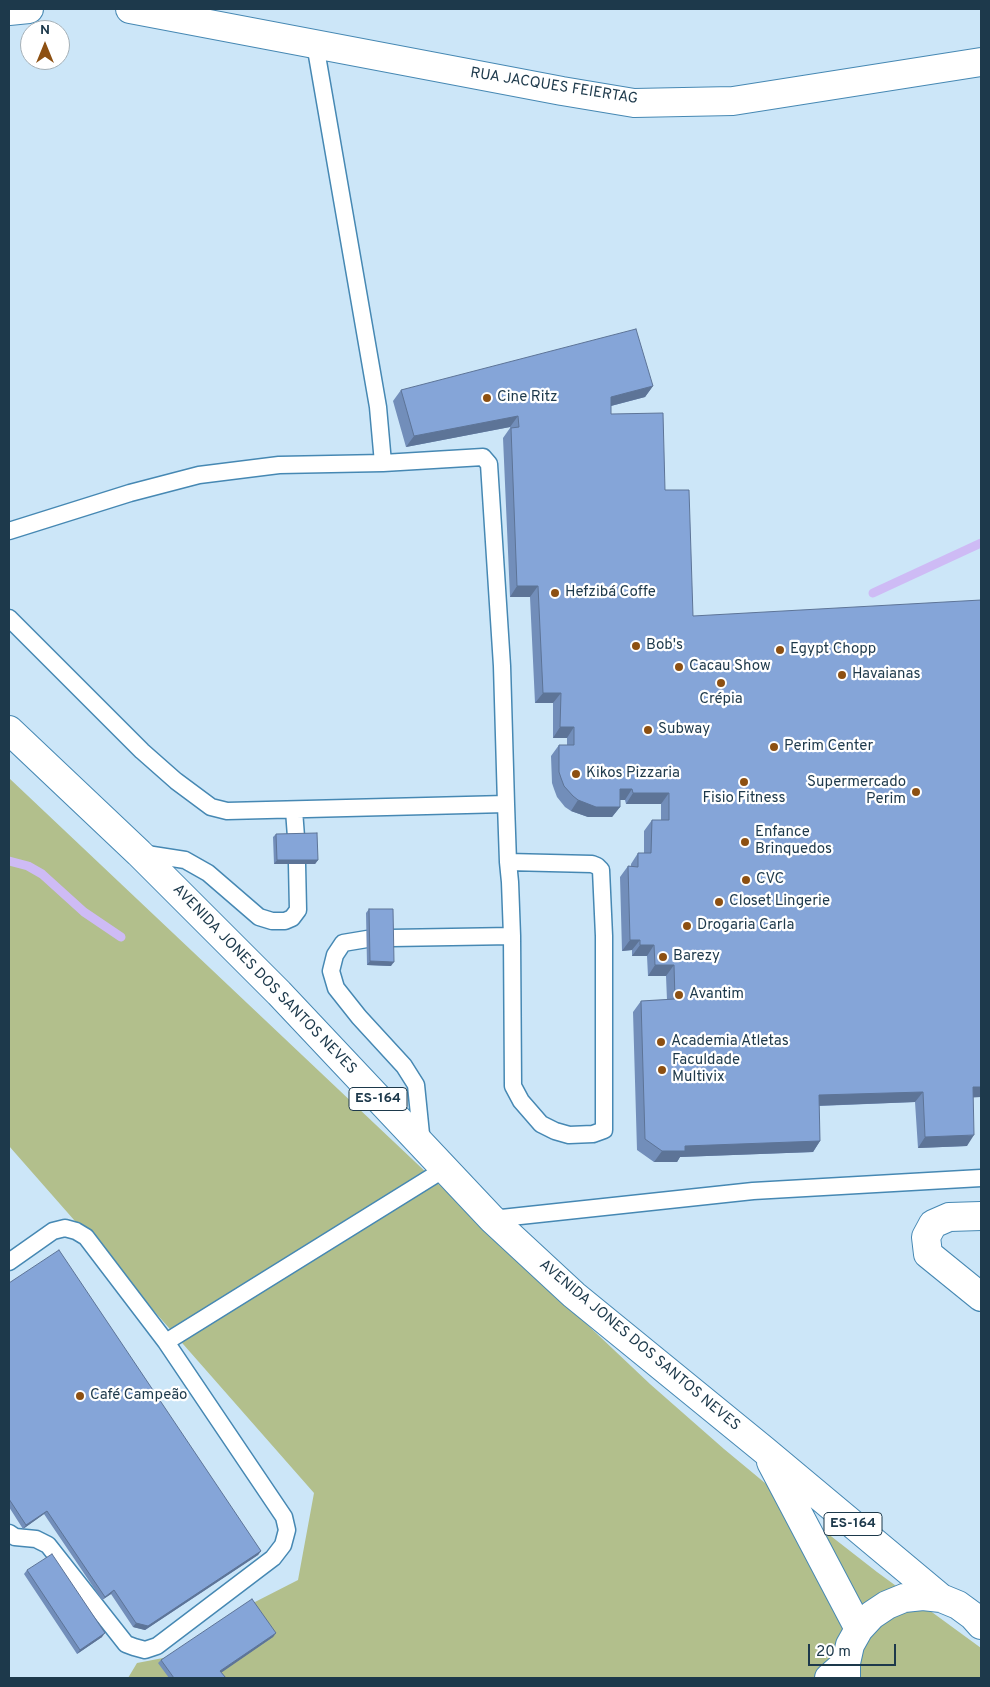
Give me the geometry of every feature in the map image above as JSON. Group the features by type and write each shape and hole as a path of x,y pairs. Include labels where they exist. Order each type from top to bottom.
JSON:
{"main road":[{"path":"9,11 29,9"},
{"name":"RUA JACQUES FEIERTAG","path":"130,9 562,91 634,102 733,101 981,62"},
{"name":"AVENIDA JONES DOS SANTOS NEVES","path":"9,730 139,853 279,993 422,1146 446,1168 492,1219 574,1295 941,1598"},
{"path":"981,1216 949,1217 933,1224 926,1237 928,1254 981,1297"},
{"name":"AVENIDA JONES DOS SANTOS NEVES","path":"764,1450 859,1628"},
{"name":"AVENIDA JONES DOS SANTOS NEVES","path":"840,1673 850,1644 859,1628 872,1615 887,1605 904,1598 923,1596 941,1598 979,1615"}],"lane":[{"path":"314,44 378,407 383,463"},
{"path":"9,531 130,493 199,475 279,465 383,463 480,456 487,460 489,464 502,666 508,862 512,936 513,1086 521,1101 541,1124 554,1131 569,1135 593,1134 604,1130 604,936 601,870 598,866 592,864 508,862"},
{"path":"9,618 142,751 176,781 211,807 227,811 506,804"},
{"path":"294,810 296,837"},
{"path":"139,853 185,860 208,873 259,917 272,921 285,921 292,918 298,910 297,864"},
{"path":"391,938 512,936"},
{"path":"367,939 343,943 335,955 330,971 336,988 359,1018 404,1066 416,1085 422,1146"},
{"path":"166,1342 446,1168"},
{"path":"492,1219 753,1191 981,1178"},
{"path":"9,1262 53,1232 65,1228 76,1231 86,1237 166,1342 284,1517 287,1530 283,1545 274,1558 157,1646 145,1650 126,1644 48,1545 36,1539 15,1537 9,1533"}],"green space":[{"path":"9,778 650,1384 800,1512 877,1572 981,1648 981,1678 128,1678 137,1663 189,1653 253,1603 298,1580 314,1493 9,1146"}],"building":[{"name":"Perim Center","path":"636,329 653,386 611,397 611,414 663,413 665,490 689,490 693,616 981,600 981,1087 973,1087 974,1135 925,1137 923,1092 819,1095 820,1141 685,1146 685,1151 662,1151 645,1139 641,1001 675,999 674,965 655,965 654,945 640,945 640,940 630,940 628,866 638,867 638,853 651,853 652,820 669,820 669,793 633,793 632,789 620,789 620,807 596,807 578,800 564,786 559,772 559,745 574,745 574,727 560,727 561,693 543,693 538,586 517,586 511,428 519,427 518,416 414,436 401,390"},
{"path":"317,833 318,860 277,860 276,834"},
{"path":"369,909 393,909 394,962 370,961"},
{"name":"Café Campeão","path":"59,1250 261,1551 148,1626 136,1623 114,1590 105,1597 47,1511 26,1525 9,1499 9,1283"},
{"path":"52,1554 105,1633 80,1650 27,1570"},
{"path":"252,1599 276,1633 220,1671 226,1678 174,1678 161,1660"}],"waterway":[{"path":"873,593 981,543"},
{"path":"9,861 28,866 42,874 84,912 121,937"}],"place":[{"name":"Cine Ritz","path":"487,398"},
{"name":"Hefzibá Coffe","path":"555,593"},
{"name":"Bob's","path":"636,646"},
{"name":"Egypt Chopp","path":"780,650"},
{"name":"Cacau Show","path":"679,667"},
{"name":"Havaianas","path":"842,675"},
{"name":"Crépia","path":"721,683"},
{"name":"Subway","path":"648,730"},
{"name":"Perim Center","path":"774,747"},
{"name":"Kikos Pizzaria","path":"576,774"},
{"name":"Fisio Fitness","path":"744,782"},
{"name":"Supermercado Perim","path":"916,792"},
{"name":"Enfance Brinquedos","path":"745,842"},
{"name":"CVC","path":"746,880"},
{"name":"Closet Lingerie","path":"719,902"},
{"name":"Drogaria Carla","path":"687,926"},
{"name":"Barezy","path":"663,957"},
{"name":"Avantim","path":"679,995"},
{"name":"Academia Atletas","path":"661,1042"},
{"name":"Faculdade Multivix","path":"662,1070"},
{"name":"Café Campeão","path":"80,1396"}]}
